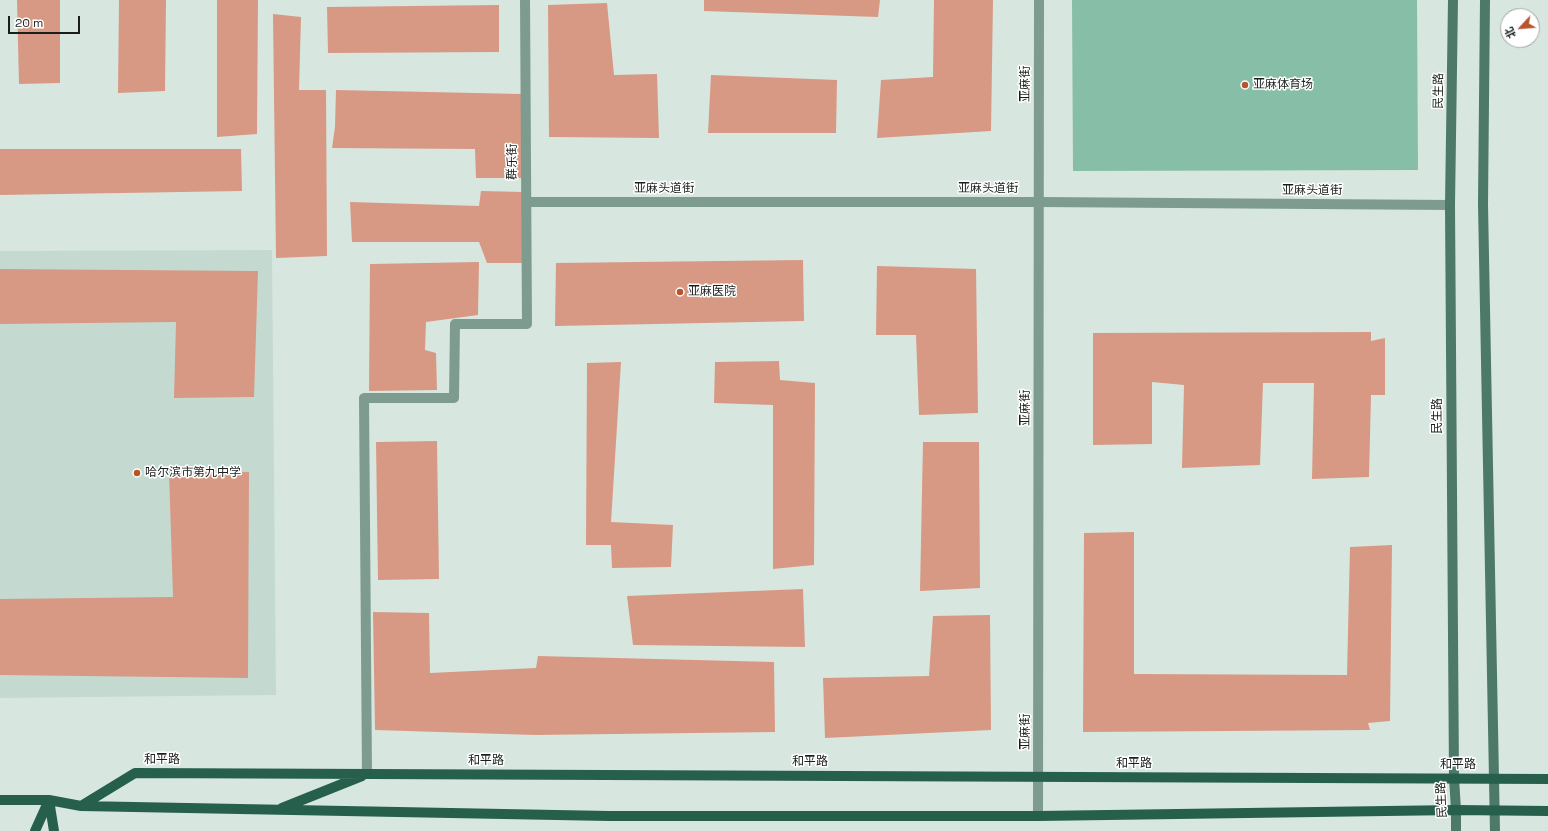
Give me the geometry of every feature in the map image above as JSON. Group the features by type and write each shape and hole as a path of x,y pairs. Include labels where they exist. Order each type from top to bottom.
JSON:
{"main road":[{"name":"民生路","path":"1453,0 1450,205 1454,778 1456,831"},
{"path":"1485,0 1483,204 1494,831"},
{"name":"和平路","path":"81,806 135,773 1548,778"},
{"path":"277,810 367,774"},
{"path":"0,800 49,800 81,806 609,816 1038,816 1456,810 1548,811"},
{"path":"35,831 49,800"},
{"path":"49,800 54,831"}],"street":[{"name":"群乐街","path":"367,774 364,398 454,398 455,324 527,324 525,0"},
{"name":"亚麻街","path":"1038,816 1039,0"},
{"name":"亚麻头道街","path":"526,202 1039,202 1450,205"}],"shaded area":[{"name":"哈尔滨市第九中学","path":"272,250 276,695 0,698 0,251"}],"green space":[{"name":"亚麻体育场","path":"1072,0 1417,0 1418,170 1073,171"}],"building":[{"path":"17,0 60,0 60,83 19,84"},
{"path":"119,0 166,0 165,91 118,93"},
{"path":"217,0 258,0 257,134 217,137"},
{"path":"704,0 880,0 878,17 704,11"},
{"path":"934,0 993,0 991,131 877,138 881,80 933,77"},
{"path":"607,3 614,75 657,74 659,138 549,137 548,5"},
{"path":"499,5 499,52 328,53 327,7"},
{"path":"273,14 301,17 299,90 326,90 327,256 276,258"},
{"path":"711,75 837,80 836,133 708,133"},
{"path":"336,90 522,94 522,178 476,178 475,149 332,148 335,127"},
{"path":"0,149 241,149 242,191 0,195"},
{"path":"481,191 523,192 524,263 487,263 479,242 352,242 350,202 479,206"},
{"name":"亚麻医院","path":"803,260 804,321 555,326 556,263"},
{"path":"479,262 478,315 426,322 425,350 436,353 437,390 369,391 370,264"},
{"path":"877,266 976,269 978,413 919,415 916,335 876,335"},
{"path":"0,269 258,271 254,397 174,398 176,322 0,324"},
{"path":"1371,332 1371,341 1385,338 1385,395 1371,395 1369,477 1312,479 1314,383 1263,383 1260,465 1182,468 1184,385 1152,382 1152,444 1093,445 1093,333"},
{"path":"779,361 780,380 815,383 814,565 773,569 773,405 714,403 715,362"},
{"path":"621,362 611,522 673,525 671,567 612,568 611,545 586,545 587,363"},
{"path":"437,441 439,579 378,580 376,442"},
{"path":"923,442 979,442 980,588 920,591"},
{"path":"169,471 249,472 248,678 0,675 0,599 173,597"},
{"path":"1134,532 1134,674 1347,675 1350,547 1392,545 1390,721 1368,723 1370,730 1083,732 1084,533"},
{"path":"803,589 805,647 633,645 627,596"},
{"path":"373,612 429,613 430,673 536,668 538,656 774,662 775,732 535,735 375,730"},
{"path":"990,615 991,730 825,738 823,678 929,676 933,616"}],"place":[{"name":"亚麻体育场","path":"1245,85"},
{"name":"亚麻医院","path":"680,292"},
{"name":"哈尔滨市第九中学","path":"137,473"}]}
